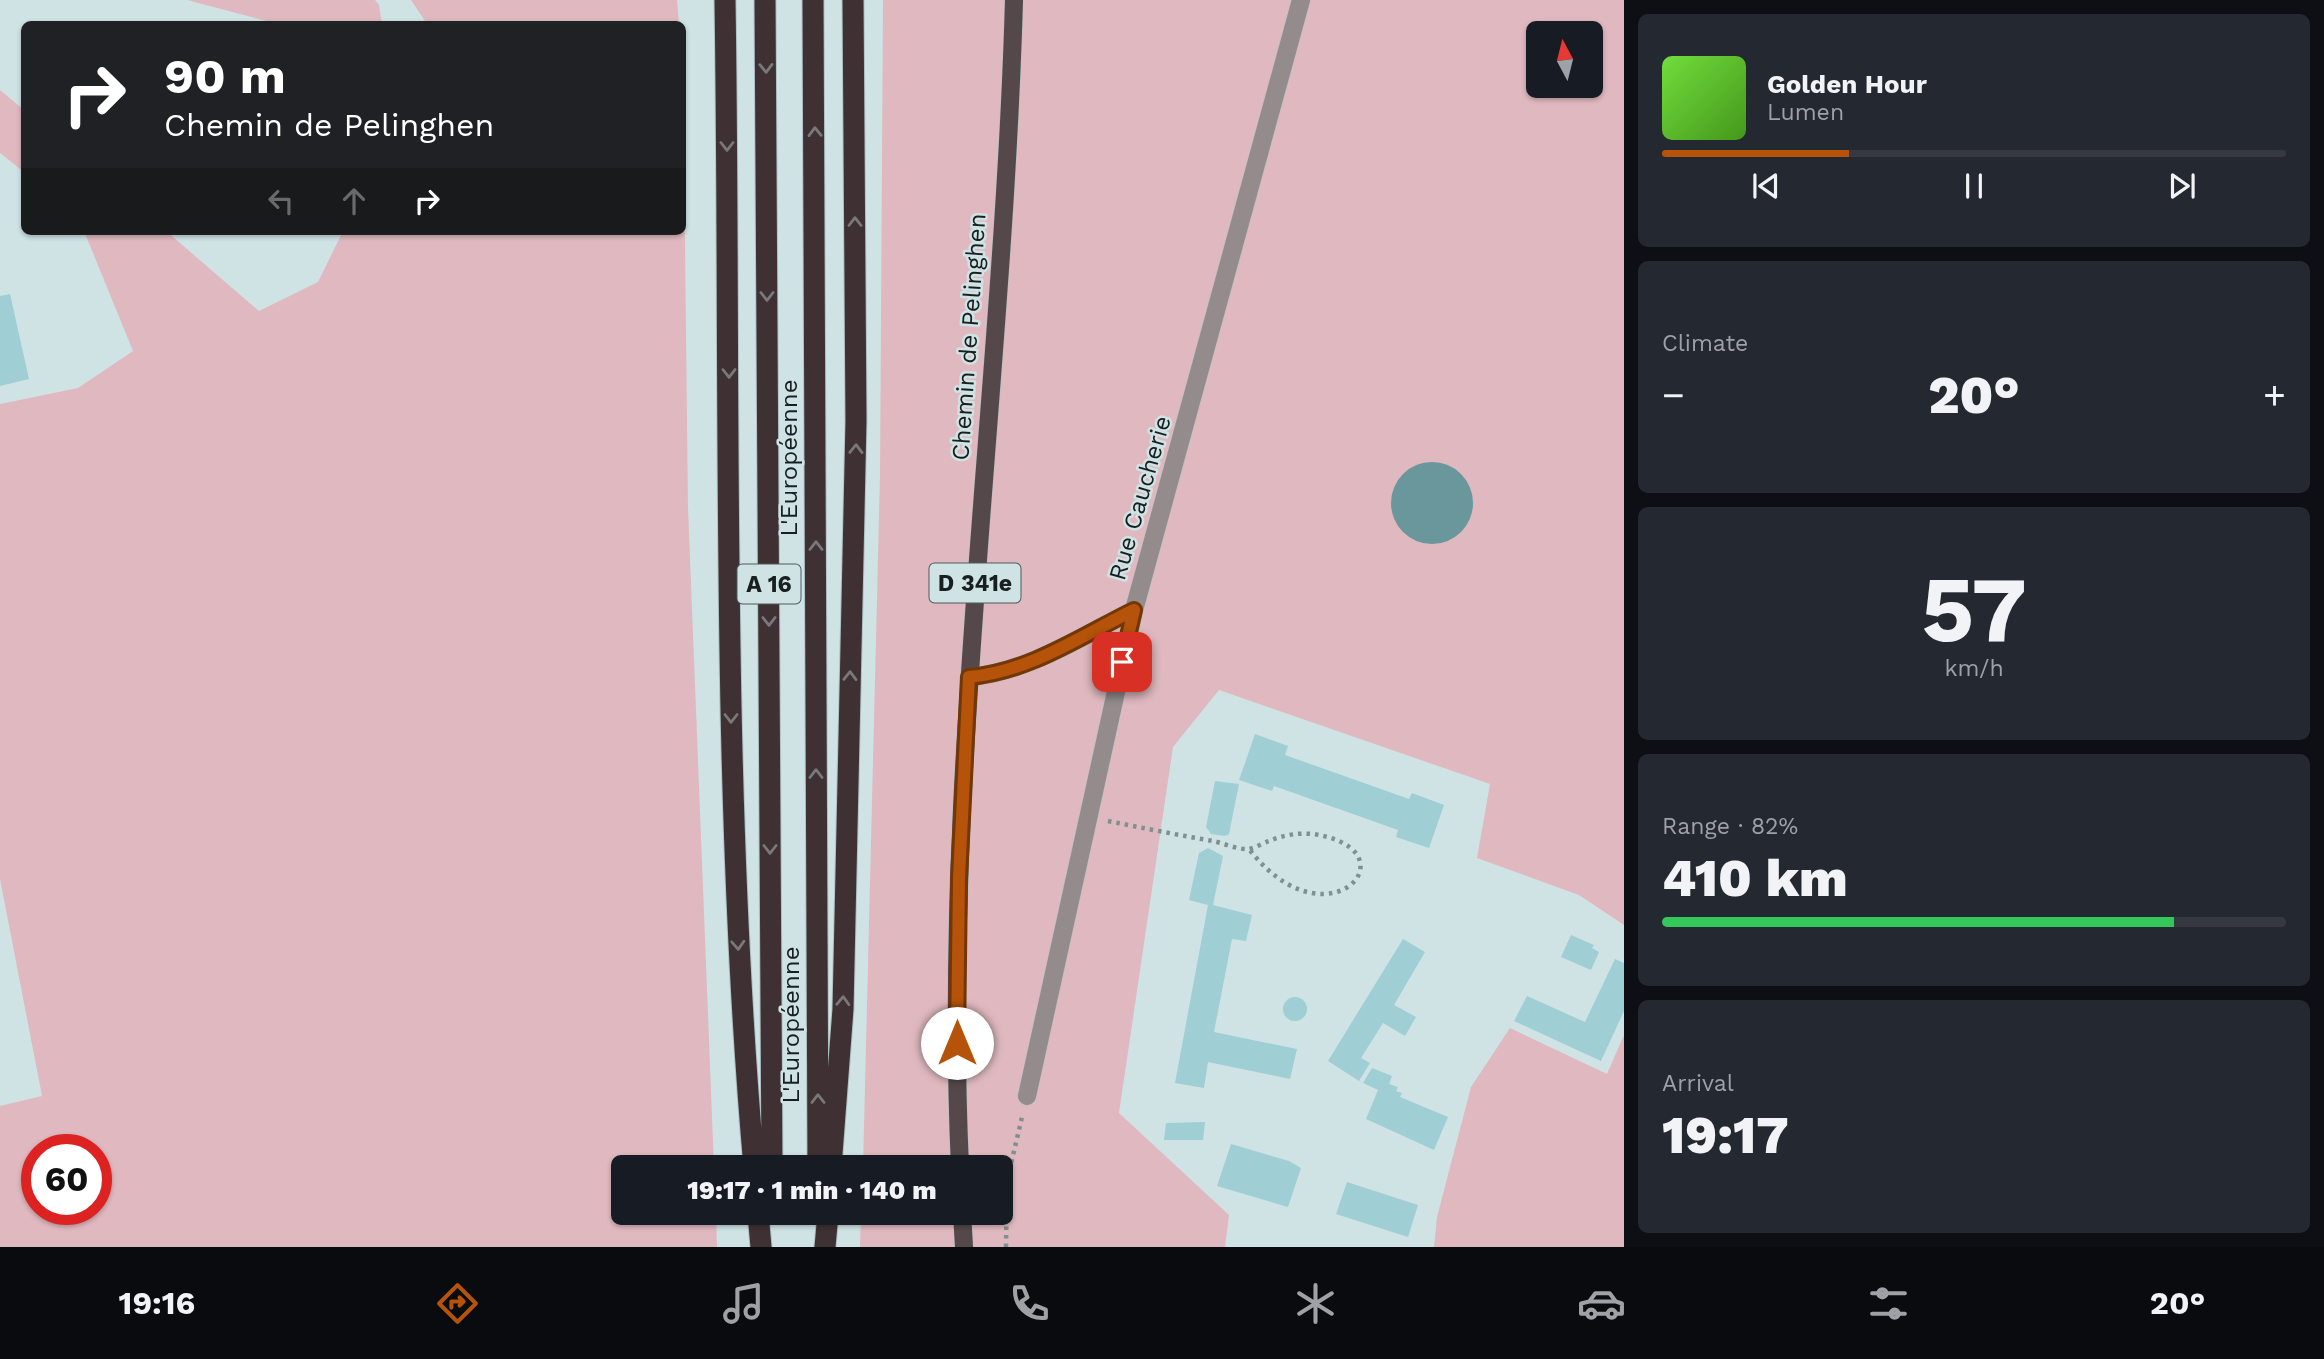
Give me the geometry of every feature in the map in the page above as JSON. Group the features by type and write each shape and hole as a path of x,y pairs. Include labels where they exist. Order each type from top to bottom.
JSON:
{"highway":[{"path":"718,0 727,78"},
{"path":"725,0 732,798 741,1021 753,1155"},
{"name":"L'Européenne","path":"765,0 772,1155"},
{"name":"L'Européenne","path":"813,0 818,1155"},
{"path":"832,1155 843,981 856,421 853,0"},
{"path":"855,147 865,57 866,0"},
{"path":"759,1225 761,1247"},
{"path":"772,1225 773,1247"},
{"path":"818,1225 818,1247"},
{"path":"825,1247 827,1225"}],"main road":[{"name":"Chemin de Pelinghen","path":"960,1155 957,989 969,677 1006,178 1014,0"},
{"path":"963,1225 964,1247"}],"street":[{"name":"Rue Caucherie","path":"1027,1097 1134,610 1301,0"},
{"path":"969,677 998,674 1019,667 1134,610"}],"path":[{"path":"1087,817 1249,849 1281,836 1318,834 1349,846 1360,860 1360,869 1353,885 1344,890 1323,894 1309,893 1274,877 1249,849"},
{"path":"1006,1247 1007,1181 1027,1097"}],"shaded area":[{"path":"187,0 375,0 379,5 382,21 267,21"},
{"path":"411,0 677,0 679,21 425,21"},
{"path":"883,0 1624,0 1624,925 1579,895 1477,858 1490,784 1219,690 1173,747 1119,1113 1229,1215 1225,1247 860,1247 861,1225 1013,1225 1013,1155 863,1155 880,476"},
{"path":"0,90 21,108 21,170 0,153"},
{"path":"86,235 171,235 259,311 318,282 341,235 685,235 688,507 714,1155 611,1155 611,1225 716,1225 717,1247 0,1247 0,1106 42,1096 0,879 0,404 78,388 133,351"},
{"path":"1510,1028 1607,1074 1624,1035 1624,1247 1434,1247 1437,1217 1471,1087"}],"water":[{"path":"1432,462 1448,465 1461,474 1470,487 1473,503 1470,519 1461,532 1448,541 1432,544 1416,541 1403,532 1394,519 1391,503 1394,487 1403,474 1416,465"}],"building":[{"path":"10,294 29,379 0,386 0,296"},
{"path":"1255,734 1288,746 1285,755 1409,799 1412,793 1444,805 1429,848 1396,837 1398,830 1274,786 1272,791 1239,780"},
{"path":"1215,781 1239,784 1229,834 1225,836 1211,834 1206,827"},
{"path":"1208,848 1223,856 1213,905 1252,915 1246,941 1232,939 1214,1032 1297,1049 1290,1079 1208,1062 1204,1088 1175,1083 1208,905 1189,900 1199,853"},
{"path":"1571,935 1594,945 1592,948 1599,952 1591,970 1561,957"},
{"path":"1403,939 1425,952 1394,1005 1416,1017 1405,1036 1383,1023 1361,1058 1370,1063 1359,1081 1328,1061"},
{"path":"1615,959 1624,963 1624,1011 1601,1061 1514,1021 1527,996 1585,1022"},
{"path":"1295,997 1306,1004 1307,1009 1300,1020 1295,1021 1284,1014 1283,1009 1290,998"},
{"path":"1372,1068 1392,1076 1389,1084 1398,1087 1396,1091 1402,1093 1400,1097 1448,1117 1434,1150 1366,1119 1378,1090 1363,1083"},
{"path":"1205,1122 1203,1140 1164,1140 1166,1123"},
{"path":"1231,1144 1289,1161 1301,1168 1288,1207 1217,1186"},
{"path":"1347,1182 1418,1205 1408,1237 1336,1214"}],"route":[{"path":"957,1043 959,878 969,677 998,674 1019,667 1134,610 1122,662"}]}
